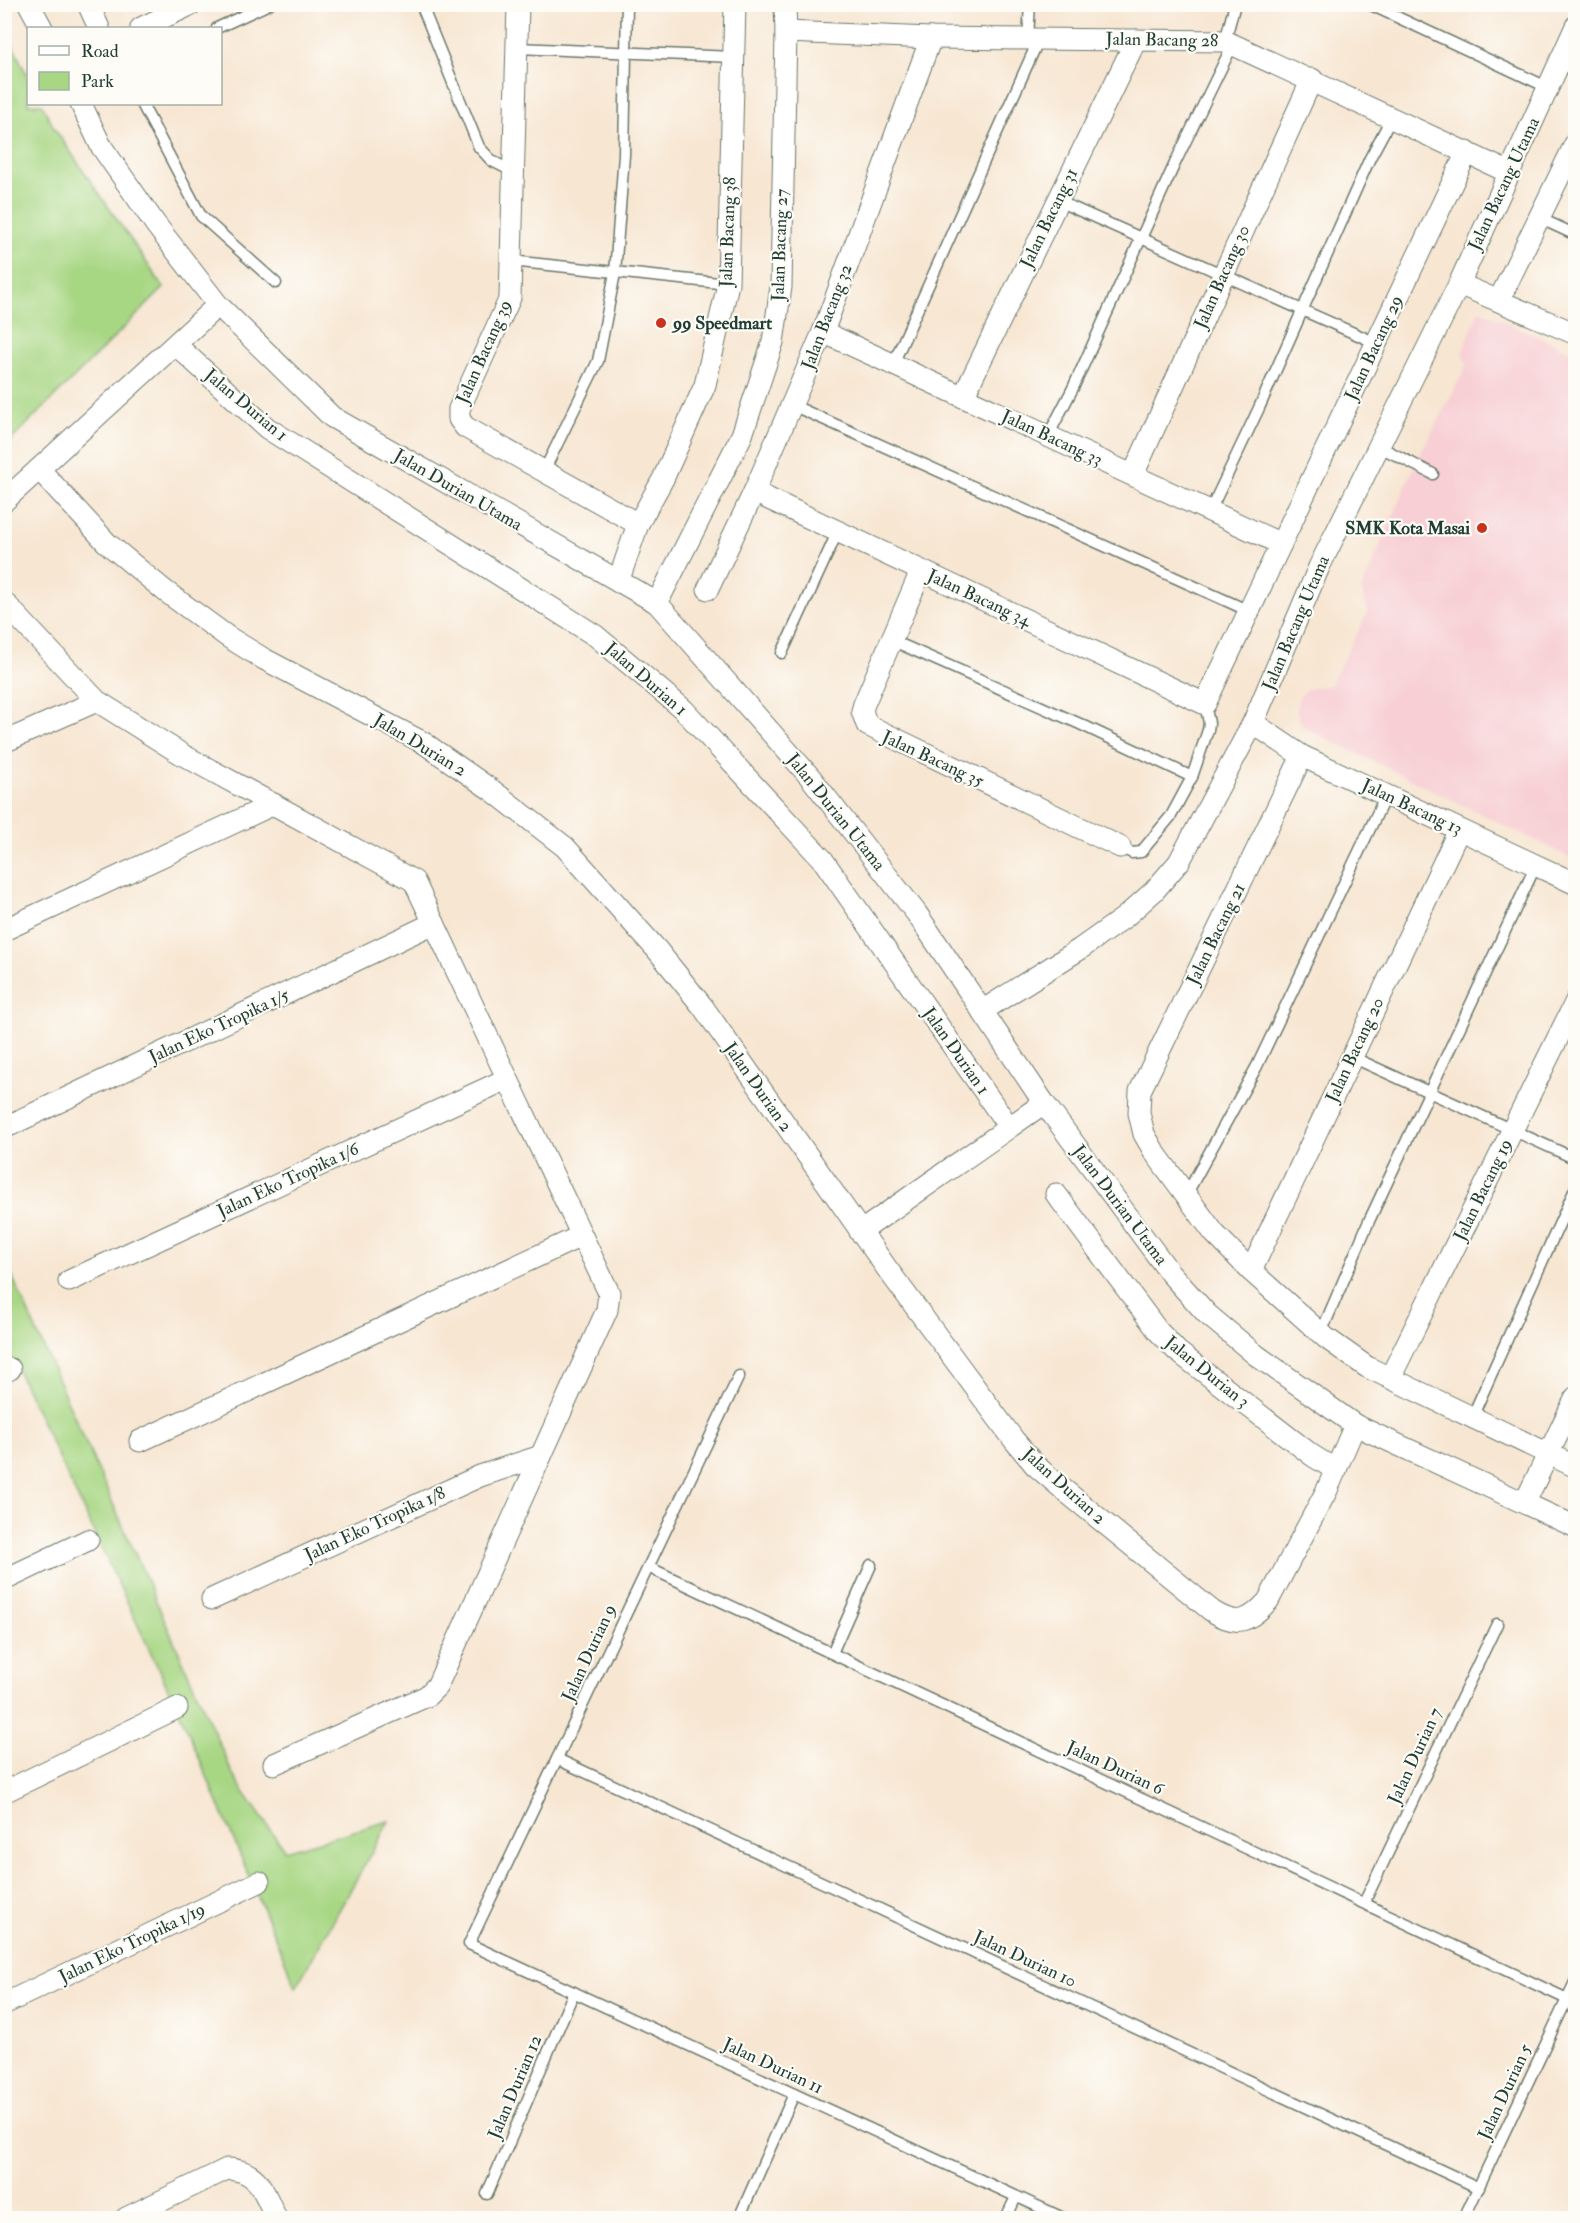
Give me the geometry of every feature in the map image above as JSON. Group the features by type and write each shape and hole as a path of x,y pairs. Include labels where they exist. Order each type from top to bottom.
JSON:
{"street":[{"path":"29,4 41,27"},
{"path":"88,4 99,27"},
{"path":"143,27 192,4"},
{"name":"Jalan Bacang 39","path":"518,4 510,298 459,409 459,419 465,427 638,524"},
{"name":"Jalan Bacang 38","path":"618,582 638,524 663,479 705,385 729,284 735,4"},
{"name":"Jalan Bacang 27","path":"657,603 742,435 773,342 781,287 785,4"},
{"name":"Jalan Bacang Utama","path":"982,1011 1080,949 1125,917 1154,891 1179,862 1253,723 1319,567 1459,284 1575,26"},
{"name":"Jalan Bacang 28","path":"786,32 931,38 1229,42 1508,172"},
{"name":"Jalan Bacang 32","path":"708,590 754,492 823,332 931,38"},
{"name":"Jalan Bacang 31","path":"963,397 1136,40"},
{"name":"Jalan Bacang 30","path":"1133,476 1312,79"},
{"name":"Jalan Durian Utama","path":"84,105 102,146 156,225 218,305 332,417 657,603 812,778 917,914 1044,1103 1170,1273 1207,1314 1256,1355 1354,1425 1575,1527"},
{"path":"1499,300 1575,145"},
{"name":"Jalan Bacang 29","path":"1205,704 1467,152"},
{"path":"1459,284 1575,334"},
{"path":"4,501 218,305"},
{"name":"Jalan Bacang 33","path":"823,332 1281,544"},
{"name":"Jalan Durian 1","path":"176,345 267,428 596,636 683,709 823,860 1010,1127"},
{"name":"Jalan Durian 2","path":"39,469 107,543 165,591 228,637 264,659 424,743 494,791 565,846 658,951 703,1007 860,1232 1014,1440 1035,1464 1212,1611 1226,1620 1242,1620 1255,1616 1268,1601 1327,1490 1354,1425"},
{"name":"Jalan Bacang 34","path":"754,492 1205,704"},
{"name":"Jalan Bacang 35","path":"921,571 864,704 862,711 867,725 1120,847"},
{"path":"4,602 97,700 183,755 411,879 418,888 435,923 607,1288 609,1305 434,1690 274,1764"},
{"path":"4,742 97,700"},
{"name":"Jalan Bacang 13","path":"1253,723 1302,756 1575,884"},
{"name":"Jalan Bacang 21","path":"1186,1195 1144,1134 1139,1113 1140,1091 1302,756"},
{"path":"4,930 274,804"},
{"name":"Jalan Bacang 20","path":"1251,1271 1459,830"},
{"name":"Jalan Eko Tropika 1/5","path":"4,1128 435,923"},
{"name":"Jalan Bacang 19","path":"1390,1378 1575,1001"},
{"name":"Jalan Eko Tropika 1/6","path":"69,1281 507,1079"},
{"path":"860,1232 1044,1103"},
{"name":"Jalan Durian 3","path":"1056,1194 1158,1331 1177,1351 1313,1456 1336,1470"},
{"path":"1186,1195 1214,1233 1251,1271 1321,1333 1367,1367 1575,1467"},
{"path":"140,1441 581,1236"},
{"path":"1525,1502 1575,1397"},
{"name":"Jalan Eko Tropika 1/8","path":"212,1599 480,1476 541,1455"},
{"path":"4,1580 88,1540"},
{"path":"4,1792 177,1708"},
{"name":"Jalan Eko Tropika 1/19","path":"4,2004 259,1882"},
{"path":"126,2218 227,2169 238,2169 249,2173 256,2179 276,2218"}],"lane":[{"path":"219,27 269,4"},
{"path":"421,4 479,147 492,161 514,172"},
{"path":"544,471 598,361 615,273 624,155 627,4"},
{"path":"893,364 1033,39 1030,4"},
{"path":"1048,436 1073,388 1229,42 1234,4"},
{"path":"1369,4 1549,88"},
{"path":"517,48 734,57"},
{"path":"143,105 201,216 276,283"},
{"path":"1210,511 1259,408 1370,158 1392,117"},
{"path":"1058,201 1376,343"},
{"path":"1539,218 1575,235"},
{"path":"511,261 729,284"},
{"path":"792,405 1249,611"},
{"path":"1378,447 1433,474"},
{"path":"782,653 838,531"},
{"path":"891,640 1080,724 1192,777"},
{"path":"1120,847 1137,853 1145,850 1171,816 1192,777 1209,727 1205,704"},
{"path":"1186,1195 1257,1066 1386,795"},
{"path":"1321,1333 1368,1221 1536,865"},
{"path":"1352,1057 1575,1159"},
{"path":"1472,1418 1575,1187"},
{"name":"Jalan Durian 9","path":"470,1944 739,1376"},
{"path":"832,1653 871,1565"},
{"name":"Jalan Durian 6","path":"648,1567 1567,1999"},
{"name":"Jalan Durian 7","path":"1364,1903 1497,1624"},
{"name":"Jalan Durian 10","path":"557,1760 1479,2188"},
{"name":"Jalan Durian 11","path":"470,1944 1063,2218"},
{"name":"Jalan Durian 5","path":"1464,2218 1575,1980"},
{"name":"Jalan Durian 12","path":"487,2194 574,1992"},
{"path":"739,2218 794,2094"},
{"path":"1006,2218 1016,2197"}],"shaded area":[{"name":"SMK Kota Masai","path":"1479,310 1575,353 1575,860 1301,726 1297,711 1298,699 1306,689 1330,685 1368,612 1361,590 1415,465 1467,365 1463,351"}],"green space":[{"path":"4,28 27,75 27,105 42,105 54,128 164,288 5,446"},
{"path":"4,1258 235,1779 285,1851 389,1821 296,1987 186,1727 5,1344"}],"place":[{"name":"99 Speedmart","path":"661,323"},
{"name":"SMK Kota Masai","path":"1482,528"}]}
